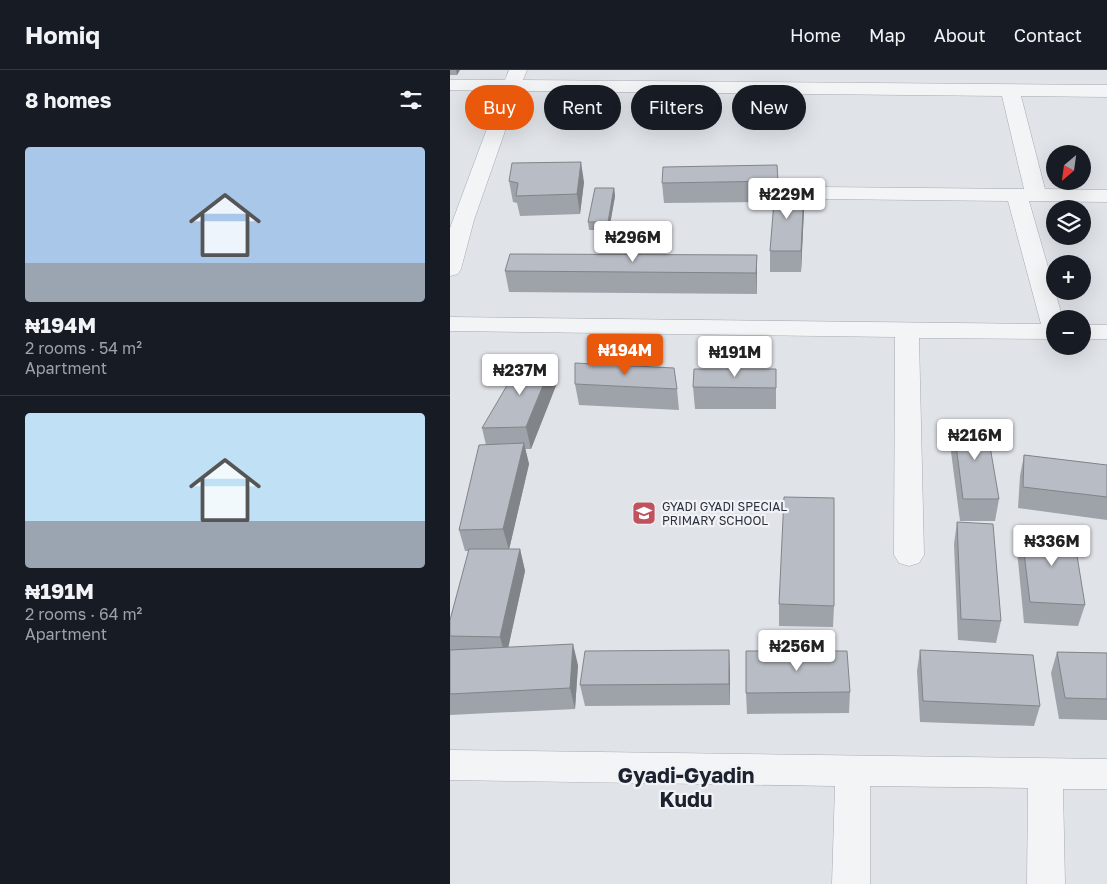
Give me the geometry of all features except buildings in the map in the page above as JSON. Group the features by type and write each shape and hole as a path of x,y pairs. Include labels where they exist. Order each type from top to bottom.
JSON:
{"street":[{"path":"1045,70 1052,91"},
{"path":"450,85 515,78 704,79 1010,90 1107,91"},
{"path":"450,269 456,220 515,78"},
{"path":"1010,90 1026,194 1050,310"},
{"path":"822,192 1107,196"},
{"path":"450,324 1046,332"},
{"path":"907,330 909,555"},
{"path":"1091,332 1107,332"},
{"path":"450,765 1107,774"},
{"path":"850,884 853,771"},
{"path":"1045,773 1046,884"}],"place":[{"name":"GYADI GYADI SPECIAL PRIMARY SCHOOL","path":"644,513"}],"district":[{"name":"Gyadi-Gyadin Kudu","path":"686,787"}]}
